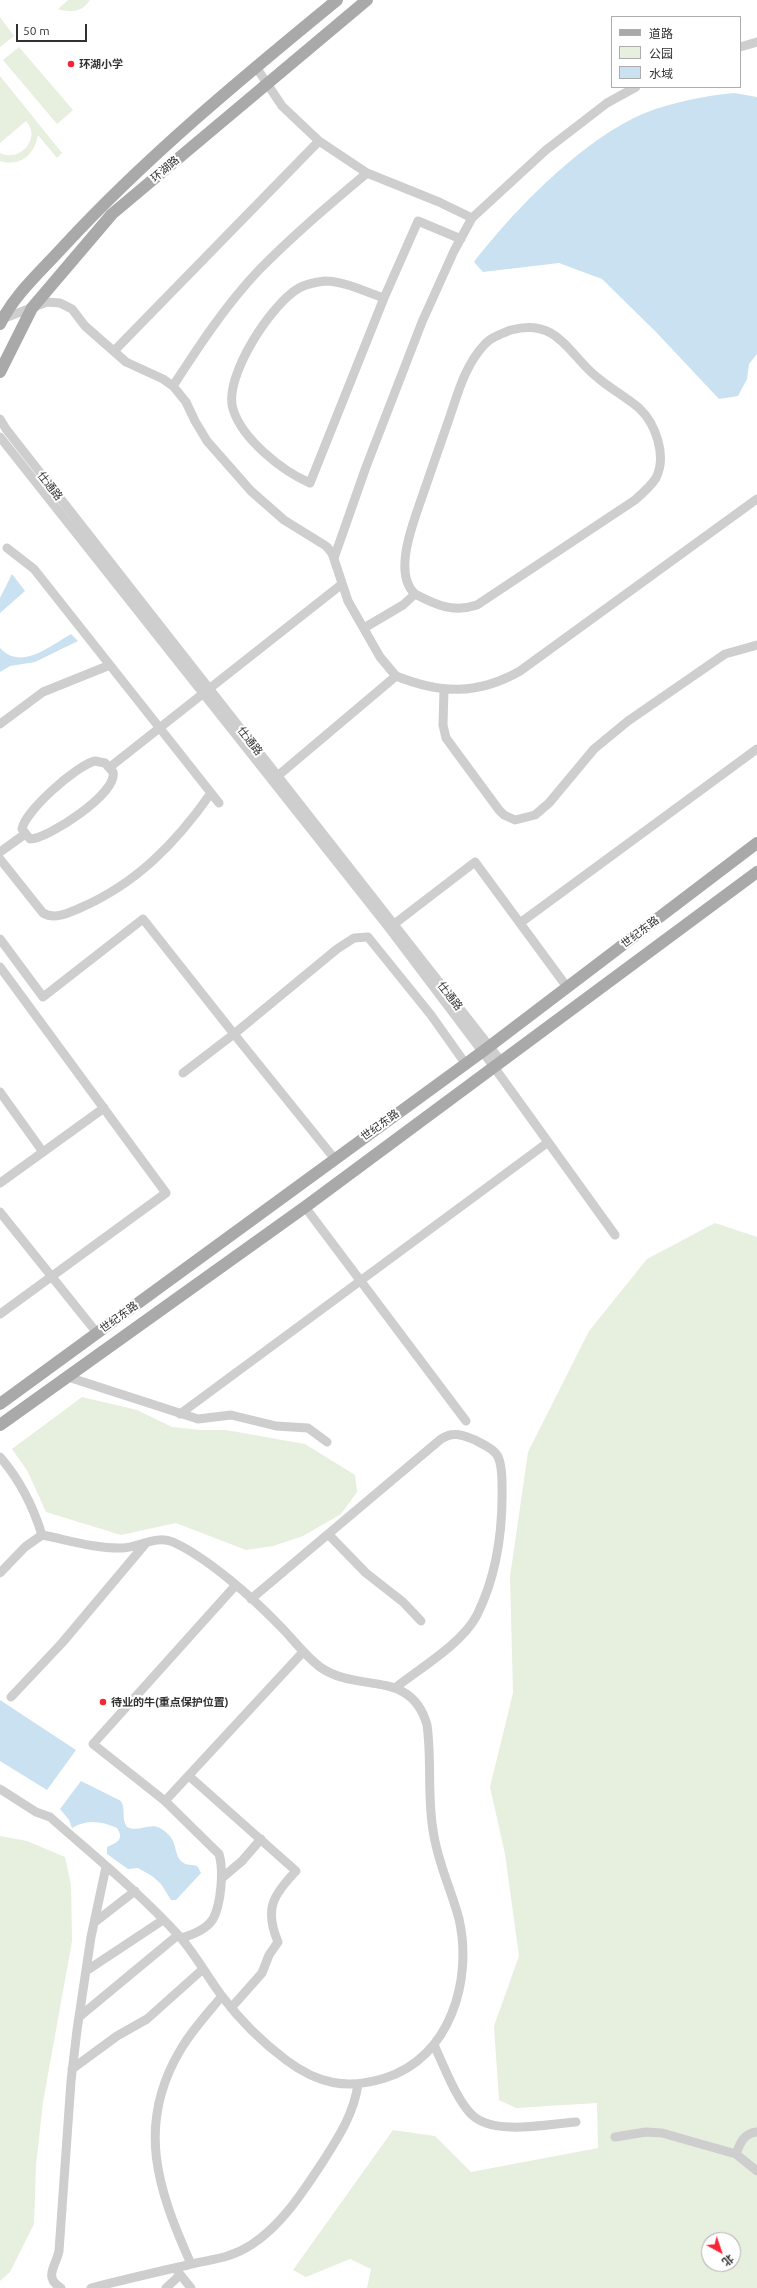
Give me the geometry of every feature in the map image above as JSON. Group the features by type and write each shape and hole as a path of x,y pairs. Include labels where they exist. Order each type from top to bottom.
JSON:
{"main road":[{"name":"环湖路","path":"1,318 24,288 111,197 256,67 337,0"},
{"name":"环湖路","path":"0,372 32,308 112,214 265,84 367,0"},
{"name":"世纪东路","path":"0,1404 334,1158 486,1049 757,843"},
{"name":"世纪东路","path":"0,1425 305,1207 757,872"}],"street":[{"path":"741,47 756,44"},
{"path":"256,67 265,84 282,106 319,141 367,173 439,202 472,218"},
{"path":"334,558 366,467 422,322 460,239 472,218 546,150 607,102 634,88"},
{"path":"114,351 319,141"},
{"path":"173,386 221,315 258,271 309,222 367,173"},
{"path":"384,298 326,281 303,286 293,293 268,319 244,355 234,376 231,395 233,409 238,419 274,463 292,475 310,483 384,298 418,221 460,239"},
{"path":"1,318 47,302 60,303 72,309 85,326 126,362 163,378 173,386 186,402 207,441 247,486 284,520 326,546 334,558 348,601 380,657 396,676 444,689 465,690 475,688 520,671 757,499"},
{"path":"518,328 548,331 570,347 597,378 622,394 640,409 649,420 657,435 660,451 659,466 656,477 635,500 477,605 455,610 436,605 415,594 408,584 405,570 411,529 465,373 486,342 503,332 518,328"},
{"name":"仕通路","path":"0,419 6,429 206,691"},
{"name":"仕通路","path":"0,437 206,691 498,1064 548,1142 615,1235"},
{"path":"7,548 34,569 219,803"},
{"path":"110,767 342,584"},
{"path":"364,628 403,605 415,594"},
{"path":"444,689 443,726 446,738 499,810 510,818 522,820 541,811 594,749 651,703 724,654 757,645"},
{"path":"0,724 43,692 110,666"},
{"path":"275,778 396,676"},
{"path":"520,923 757,749"},
{"path":"102,761 110,767 113,775 110,786 88,808 36,838 30,838 24,834 22,829 24,823 44,799 65,779 91,762 102,761"},
{"path":"0,859 43,913 52,917 67,914 103,897 140,873 174,840 211,793"},
{"path":"0,852 24,834"},
{"path":"391,926 475,862 567,986"},
{"path":"0,940 43,997 143,918 334,1158"},
{"path":"183,1073 234,1034 337,949 354,938 368,937 431,1015 465,1064"},
{"path":"0,967 166,1193 0,1314"},
{"path":"1,1094 43,1152"},
{"path":"0,1182 104,1108"},
{"path":"180,1414 548,1142"},
{"path":"305,1207 466,1421"},
{"path":"0,1212 50,1277 97,1333"},
{"path":"68,1377 198,1419 231,1415 276,1426 308,1428 327,1442"},
{"path":"251,1599 446,1436 457,1434 476,1441 498,1456 502,1480 502,1527 499,1553 476,1616 456,1641 395,1688"},
{"path":"0,1456 24,1491 34,1509 42,1535"},
{"path":"328,1534 366,1572 404,1602 421,1621"},
{"path":"0,1573 25,1547 42,1535 118,1548 164,1539 173,1542 206,1563 251,1599 270,1616 303,1652 320,1667 338,1676 395,1688 410,1695 422,1711 427,1725 432,1827 436,1851 459,1918 462,1936 461,1987 448,2024 434,2046 416,2063 400,2073 368,2083 336,2084 318,2079 302,2071 244,2023 222,1996 180,1937 135,1891 50,1817 36,1812 0,1789"},
{"path":"11,1697 62,1643 146,1543"},
{"path":"79,2017 180,1937 193,1935 208,1925 213,1918 222,1878 222,1865 219,1854 165,1801 93,1744 235,1586"},
{"path":"165,1801 303,1652"},
{"path":"188,1776 296,1871 281,1887 272,1902 273,1930 278,1942 269,1955 262,1973 231,2008"},
{"path":"222,1878 242,1861 261,1839"},
{"path":"61,2288 54,2282 51,2270 59,2251 72,2069 86,1971 106,1867"},
{"path":"95,1922 135,1891"},
{"path":"86,1971 163,1920"},
{"path":"72,2069 117,2036 147,2019 202,1968"},
{"path":"191,2264 174,2227 161,2190 155,2162 154,2126 160,2094 170,2069 190,2035 222,1996"},
{"path":"434,2046 465,2105 472,2115 484,2123 503,2127 576,2122"},
{"path":"91,2288 178,2272 191,2264 214,2261 238,2253 260,2239 278,2222 332,2147 353,2109 358,2084"},
{"path":"616,2137 646,2132 662,2133 736,2154 757,2171"},
{"path":"736,2154 740,2142 747,2135 757,2132"},
{"path":"166,2288 178,2272"},
{"path":"178,2272 191,2288"}],"green space":[{"path":"68,0 90,0 80,9 67,11 58,9"},
{"path":"0,17 14,36 0,47"},
{"path":"19,47 73,110 57,124 3,60"},
{"path":"0,76 62,153 57,158 38,135 30,154 25,158 14,162 0,161 0,153 15,155 21,152 30,141 32,135 26,121 0,143"},
{"path":"715,1223 757,1237 757,2288 367,2288 371,2269 350,2259 306,2277 293,2270 393,2130 435,2136 471,2172 598,2148 597,2103 516,2108 499,2100 494,2026 519,1956 505,1854 490,1787 513,1693 510,1577 528,1452 589,1331 647,1259"},
{"path":"82,1397 137,1410 172,1427 200,1430 226,1430 305,1444 355,1475 357,1492 341,1514 303,1536 273,1546 246,1550 176,1523 121,1535 46,1512 28,1472 12,1449"},
{"path":"0,1836 27,1841 65,1857 71,1885 72,1941 43,2102 36,2165 34,2224 10,2272 0,2281"}],"water":[{"path":"734,93 757,97 757,354 749,364 747,379 738,396 719,399 656,332 602,279 559,263 483,272 474,262 509,220 552,177 575,157 622,124 645,113 666,106 689,100"},
{"path":"12,574 25,591 0,613 0,598"},
{"path":"71,634 78,641 35,662 10,666 0,672 0,648 8,654 17,657 26,657 45,650"},
{"path":"0,1700 76,1750 47,1790 0,1761"},
{"path":"81,1781 121,1801 124,1821 127,1827 136,1829 156,1826 160,1828 166,1832 173,1841 178,1857 181,1861 185,1864 198,1867 201,1873 176,1900 171,1900 161,1884 152,1876 138,1868 128,1869 107,1854 107,1847 120,1838 117,1828 105,1824 89,1822 72,1828 69,1820 60,1809"}],"place":[{"name":"环湖小学","path":"71,64"},
{"name":"待业的牛(重点保护位置)","path":"103,1702"}]}
